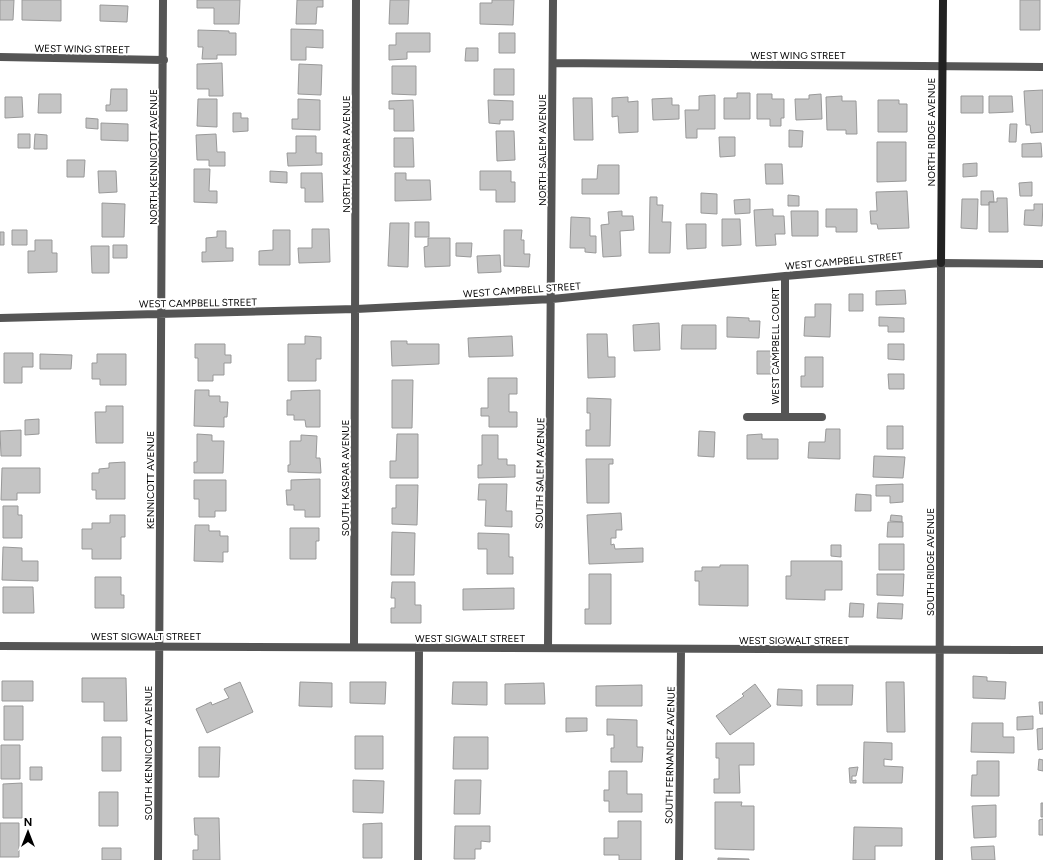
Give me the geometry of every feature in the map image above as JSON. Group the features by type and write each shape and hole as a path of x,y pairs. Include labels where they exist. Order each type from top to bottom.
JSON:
{"street":[{"name":"NORTH KENNICOTT AVENUE","path":"162,314 163,0"},
{"name":"NORTH KASPAR AVENUE","path":"356,0 356,309"},
{"name":"NORTH SALEM AVENUE","path":"552,299 552,63 554,0"},
{"name":"NORTH RIDGE AVENUE","path":"941,263 941,66 943,0"},
{"name":"WEST WING STREET","path":"0,58 164,60"},
{"name":"WEST WING STREET","path":"552,63 1043,66"},
{"name":"WEST CAMPBELL STREET","path":"0,318 356,309 552,299 785,276 941,263 1043,264"},
{"name":"SOUTH RIDGE AVENUE","path":"939,860 941,263"},
{"name":"WEST CAMPBELL COURT","path":"785,276 785,417"},
{"name":"SOUTH SALEM AVENUE","path":"548,647 552,299"},
{"name":"SOUTH KASPAR AVENUE","path":"354,647 356,309"},
{"name":"KENNICOTT AVENUE","path":"159,647 160,316 162,314"},
{"name":"WEST CAMPBELL COURT","path":"747,417 822,417"},
{"name":"WEST SIGWALT STREET","path":"0,646 1043,650"},
{"name":"SOUTH KENNICOTT AVENUE","path":"158,860 159,647"},
{"path":"418,860 419,648"},
{"name":"SOUTH FERNANDEZ AVENUE","path":"679,860 681,649"}],"building":[{"path":"0,0 14,0 13,20 0,20"},
{"path":"22,0 61,0 61,21 22,20"},
{"path":"197,0 240,0 239,24 214,24 214,8 197,8"},
{"path":"297,0 323,0 323,7 317,7 316,24 296,24"},
{"path":"390,0 409,0 408,24 389,24"},
{"path":"492,0 514,0 513,25 480,24 480,3 492,3"},
{"path":"1020,0 1040,0 1040,30 1020,30"},
{"path":"100,5 128,6 127,22 100,21"},
{"path":"291,29 323,30 323,48 306,47 306,60 291,60"},
{"path":"198,30 229,31 229,33 236,33 236,55 217,55 217,59 202,59 203,47 198,47"},
{"path":"396,33 430,33 430,52 407,52 407,59 389,60 389,45 396,45"},
{"path":"499,33 515,33 515,53 499,53"},
{"path":"466,48 478,48 478,61 465,61"},
{"path":"222,63 223,96 209,96 209,89 197,89 197,64"},
{"path":"299,64 322,65 321,95 298,94"},
{"path":"392,66 416,66 416,95 392,94"},
{"path":"494,69 514,69 514,95 494,95"},
{"path":"111,89 127,89 127,111 106,111 106,105 110,105"},
{"path":"1043,90 1043,132 1031,133 1030,125 1026,125 1024,91"},
{"path":"737,93 750,93 750,119 724,119 724,98 737,98"},
{"path":"39,94 61,94 61,113 38,113"},
{"path":"757,94 772,94 772,99 784,99 784,118 781,118 781,126 770,126 770,119 757,119"},
{"path":"821,94 822,119 796,120 795,99 809,99 809,95"},
{"path":"715,95 715,129 697,129 697,138 686,138 685,110 699,110 699,96"},
{"path":"842,96 842,101 856,101 857,134 846,134 846,130 827,130 826,97"},
{"path":"961,96 983,96 983,113 961,113"},
{"path":"989,96 1012,96 1013,112 989,113"},
{"path":"5,97 22,97 23,117 5,118"},
{"path":"628,97 628,102 638,101 638,132 619,133 618,116 612,117 612,98"},
{"path":"573,98 592,98 593,140 574,140"},
{"path":"672,98 672,105 679,105 679,119 653,120 652,99"},
{"path":"198,99 217,99 217,127 197,126"},
{"path":"298,99 320,100 320,130 292,129 292,119 298,119"},
{"path":"413,100 414,131 394,131 394,109 389,109 389,101"},
{"path":"488,100 513,101 513,120 500,120 500,124 489,123"},
{"path":"878,100 899,100 899,104 907,104 907,132 878,132"},
{"path":"233,113 241,113 241,118 248,118 248,131 233,132"},
{"path":"86,118 98,119 98,129 86,128"},
{"path":"101,123 128,124 128,141 101,140"},
{"path":"1010,124 1017,124 1016,142 1009,142"},
{"path":"789,130 803,131 802,147 789,147"},
{"path":"496,131 514,131 515,160 497,161"},
{"path":"18,134 30,134 30,148 18,148"},
{"path":"35,134 47,135 47,149 34,149"},
{"path":"216,134 217,152 225,152 225,166 209,166 209,160 197,160 196,135"},
{"path":"296,136 316,136 316,153 322,153 322,165 288,166 287,153 296,153"},
{"path":"719,137 735,137 735,156 720,157"},
{"path":"394,138 413,138 414,167 394,167"},
{"path":"877,142 906,142 906,181 877,182"},
{"path":"1041,143 1042,157 1022,157 1022,144"},
{"path":"67,160 85,160 84,177 67,177"},
{"path":"977,163 977,176 963,177 963,164"},
{"path":"765,164 782,164 783,184 766,184"},
{"path":"598,165 619,165 619,194 582,194 582,179 597,179"},
{"path":"194,169 210,169 209,191 217,191 217,203 194,202"},
{"path":"98,171 116,171 117,192 99,193"},
{"path":"270,171 287,172 287,183 270,182"},
{"path":"480,171 511,171 511,182 515,182 515,202 496,202 496,190 480,190"},
{"path":"301,173 322,173 323,202 305,202 305,188 301,188"},
{"path":"395,173 406,173 406,180 430,180 431,200 395,201"},
{"path":"1032,182 1032,196 1020,196 1019,183"},
{"path":"907,191 909,228 878,229 877,224 871,224 870,211 877,211 876,192"},
{"path":"981,191 993,191 994,202 989,202 989,205 981,205"},
{"path":"701,193 717,194 717,214 701,213"},
{"path":"788,195 799,196 799,206 788,206"},
{"path":"650,197 657,197 657,205 663,205 662,222 671,222 670,253 649,253"},
{"path":"997,198 1007,198 1008,232 989,232 989,202 997,202"},
{"path":"750,199 750,213 735,214 734,200"},
{"path":"962,199 978,199 977,229 961,228"},
{"path":"102,203 125,204 124,237 102,237"},
{"path":"1034,204 1043,204 1042,226 1024,225 1025,210 1034,210"},
{"path":"773,209 773,216 784,216 785,234 775,234 776,245 756,246 754,210"},
{"path":"826,209 857,209 857,232 836,232 836,227 826,227"},
{"path":"622,211 622,216 633,216 634,230 620,231 621,256 603,257 601,225 609,224 608,212"},
{"path":"791,211 818,211 818,236 792,236"},
{"path":"571,217 590,218 590,236 596,236 596,253 585,252 585,248 570,248"},
{"path":"722,219 740,219 741,245 722,246"},
{"path":"415,222 429,222 429,237 415,237"},
{"path":"390,223 409,223 408,267 388,266"},
{"path":"686,224 706,224 706,248 687,249"},
{"path":"312,229 329,229 330,262 299,263 298,248 312,248"},
{"path":"12,230 27,230 27,245 12,245"},
{"path":"273,230 290,230 290,265 259,265 259,251 273,250"},
{"path":"504,230 522,230 521,240 524,240 524,254 530,254 529,267 504,266"},
{"path":"217,231 226,231 226,248 233,248 233,261 202,262 202,252 206,252 206,238 217,237"},
{"path":"0,232 4,232 4,245 0,245"},
{"path":"428,238 450,238 450,266 425,267 424,247 428,246"},
{"path":"35,240 52,240 52,253 57,253 57,272 28,273 28,251 35,251"},
{"path":"456,243 472,243 471,257 456,256"},
{"path":"113,245 127,245 127,258 113,258"},
{"path":"91,246 109,246 109,273 92,273"},
{"path":"500,255 501,272 478,273 477,256"},
{"path":"905,290 906,304 876,305 876,291"},
{"path":"849,294 863,294 863,311 849,311"},
{"path":"815,304 831,304 830,337 804,336 805,317 815,317"},
{"path":"727,317 749,318 749,321 760,321 759,338 727,337"},
{"path":"879,317 904,318 904,332 888,332 888,326 879,326"},
{"path":"659,323 660,350 634,351 633,325"},
{"path":"682,325 716,325 716,349 681,349"},
{"path":"587,334 607,334 608,357 615,357 615,377 588,378"},
{"path":"305,336 321,337 321,359 316,359 316,381 288,381 288,344 305,344"},
{"path":"512,336 513,356 469,357 468,338"},
{"path":"391,341 407,341 407,344 439,344 439,364 392,366"},
{"path":"195,344 225,344 225,355 231,355 231,363 224,363 224,375 213,375 213,381 198,381 198,358 195,358"},
{"path":"888,344 904,344 904,360 888,359"},
{"path":"757,351 774,351 773,374 757,374"},
{"path":"4,353 33,353 33,367 22,367 22,383 4,383"},
{"path":"40,354 72,355 71,369 40,369"},
{"path":"97,354 126,354 126,385 100,385 100,379 92,379 92,363 97,363"},
{"path":"805,357 823,357 823,387 801,387 801,376 805,376"},
{"path":"888,374 904,374 904,389 889,389"},
{"path":"488,378 517,378 517,394 509,394 509,412 517,412 517,427 489,427 489,416 481,416 481,408 488,408"},
{"path":"392,380 413,380 412,428 392,428"},
{"path":"195,390 209,390 209,396 220,396 220,402 228,402 227,417 224,417 224,427 194,426"},
{"path":"320,390 320,427 306,427 305,420 294,420 294,415 287,415 287,400 291,400 291,391"},
{"path":"587,398 611,399 610,446 586,446 586,430 590,430 590,413 587,413"},
{"path":"106,406 123,406 123,443 96,443 95,412 106,412"},
{"path":"39,419 39,434 25,435 25,420"},
{"path":"887,426 903,426 903,449 887,449"},
{"path":"826,429 840,429 840,459 808,458 809,442 825,442"},
{"path":"21,430 21,456 1,456 0,431"},
{"path":"699,431 715,432 714,457 698,456"},
{"path":"197,434 212,435 212,441 224,441 223,473 194,473 194,462 197,462"},
{"path":"397,434 418,434 418,478 390,478 390,461 396,461"},
{"path":"762,434 762,439 778,439 778,459 747,459 747,435"},
{"path":"301,435 317,436 316,458 320,458 321,473 288,472 288,465 290,465 290,441 301,441"},
{"path":"482,435 498,435 498,459 507,459 507,465 515,465 515,477 478,478 478,465 482,465"},
{"path":"874,456 905,457 903,478 873,477"},
{"path":"586,459 613,459 613,464 609,464 609,503 587,503"},
{"path":"125,462 125,499 96,499 96,490 92,490 92,473 99,473 99,469 109,468 109,463"},
{"path":"2,468 40,468 40,493 17,493 17,500 1,500"},
{"path":"320,479 320,517 305,517 305,510 294,510 294,505 287,505 286,490 291,490 291,480"},
{"path":"194,480 226,480 226,511 215,511 215,517 199,517 199,499 194,499"},
{"path":"479,484 507,484 506,511 512,511 512,527 485,526 486,500 478,500"},
{"path":"903,484 903,502 890,503 890,496 876,496 876,485"},
{"path":"396,485 418,485 417,525 392,524 392,508 396,508"},
{"path":"856,494 871,495 871,511 855,511"},
{"path":"3,506 18,506 18,515 22,515 22,538 3,538"},
{"path":"621,513 622,530 616,530 616,538 611,538 611,545 614,544 615,549 643,548 643,562 589,564 587,515"},
{"path":"110,515 125,515 125,537 121,537 121,559 92,559 92,549 82,549 82,529 92,529 92,523 110,523"},
{"path":"891,515 902,516 902,522 890,521"},
{"path":"888,522 903,522 903,537 887,537"},
{"path":"195,525 209,525 209,531 220,531 220,536 228,536 228,552 223,552 223,562 194,561"},
{"path":"290,528 319,528 319,541 316,541 316,559 290,559"},
{"path":"392,532 415,533 414,575 391,575"},
{"path":"478,533 509,534 509,557 513,557 513,574 487,574 487,549 478,549"},
{"path":"879,544 904,544 904,570 879,570"},
{"path":"831,545 841,545 841,557 831,556"},
{"path":"3,547 22,548 22,561 38,561 38,581 2,580"},
{"path":"791,561 842,561 842,590 825,590 825,600 786,599 786,576 791,576"},
{"path":"720,565 748,565 748,606 699,605 699,581 695,581 695,571 702,571 702,567 720,567"},
{"path":"589,574 611,574 611,624 585,624 585,609 589,609"},
{"path":"877,574 904,574 903,596 877,595"},
{"path":"95,577 121,577 121,595 124,595 124,608 95,608"},
{"path":"392,582 415,582 415,605 421,605 421,623 391,623 391,608 395,608 395,598 391,598"},
{"path":"3,587 33,587 34,613 3,613"},
{"path":"514,588 514,609 463,610 463,589"},
{"path":"850,603 864,604 863,617 849,617"},
{"path":"878,603 903,604 902,619 877,618"},
{"path":"973,676 987,677 987,681 1006,682 1005,699 973,698"},
{"path":"82,678 126,678 127,721 104,721 104,702 82,702"},
{"path":"2,681 33,681 33,701 2,701"},
{"path":"240,682 253,712 207,733 196,709 211,702 212,705 229,698 224,689"},
{"path":"300,682 332,683 332,707 299,706"},
{"path":"350,682 386,682 385,704 350,703"},
{"path":"453,682 487,682 487,705 452,704"},
{"path":"886,682 904,682 905,732 887,732"},
{"path":"544,683 545,704 505,704 505,684"},
{"path":"755,684 771,706 730,735 716,716 744,696 742,694"},
{"path":"642,685 642,706 596,706 596,686"},
{"path":"817,685 853,685 852,705 817,705"},
{"path":"778,689 802,690 802,706 777,705"},
{"path":"1039,702 1043,702 1043,714 1040,714"},
{"path":"4,706 23,706 23,740 4,740"},
{"path":"1033,716 1033,729 1017,730 1017,717"},
{"path":"566,718 587,718 587,731 566,732"},
{"path":"607,719 637,720 637,747 643,747 642,762 611,762 611,748 614,748 614,735 607,735"},
{"path":"972,723 1003,723 1003,737 1014,737 1014,753 971,752"},
{"path":"1043,728 1043,749 1038,750 1037,729"},
{"path":"355,736 383,736 383,769 355,769"},
{"path":"102,737 121,737 121,771 102,771"},
{"path":"454,737 488,737 488,769 453,769"},
{"path":"864,742 892,743 892,760 884,759 884,766 903,767 902,783 863,783"},
{"path":"716,743 754,743 754,765 739,765 740,793 714,793 714,779 719,779 719,758 716,758"},
{"path":"1,745 20,745 20,779 1,779"},
{"path":"199,747 220,747 219,777 199,777"},
{"path":"1039,759 1043,760 1043,771 1038,770"},
{"path":"977,761 999,761 999,796 971,796 972,775 977,775"},
{"path":"30,767 42,767 42,780 30,780"},
{"path":"858,767 856,776 852,776 852,781 856,780 856,783 850,783 849,768"},
{"path":"609,771 627,771 627,794 642,794 642,812 609,812 609,801 604,801 604,790 609,790"},
{"path":"353,780 384,781 383,813 353,812"},
{"path":"455,780 481,780 480,814 454,814"},
{"path":"22,783 22,818 3,818 3,784"},
{"path":"99,792 118,792 118,826 99,826"},
{"path":"715,802 742,802 741,806 754,806 754,850 715,849"},
{"path":"1041,803 1043,803 1043,817 1041,817"},
{"path":"996,805 996,837 974,838 972,806"},
{"path":"194,818 219,818 220,860 193,860 193,850 198,850 198,835 195,835"},
{"path":"1043,819 1043,835 1039,835 1039,820"},
{"path":"618,821 641,821 641,860 619,860 619,855 604,855 604,838 618,838"},
{"path":"0,823 19,823 19,857 0,857"},
{"path":"382,823 382,858 363,858 363,824"},
{"path":"455,826 490,826 490,842 481,841 481,849 475,849 475,859 454,859"},
{"path":"854,827 902,828 902,846 875,846 875,860 853,860"},
{"path":"994,846 995,860 972,860 971,847"},
{"path":"102,848 121,848 121,860 102,860"},
{"path":"718,858 749,859 749,860 718,860"}]}
